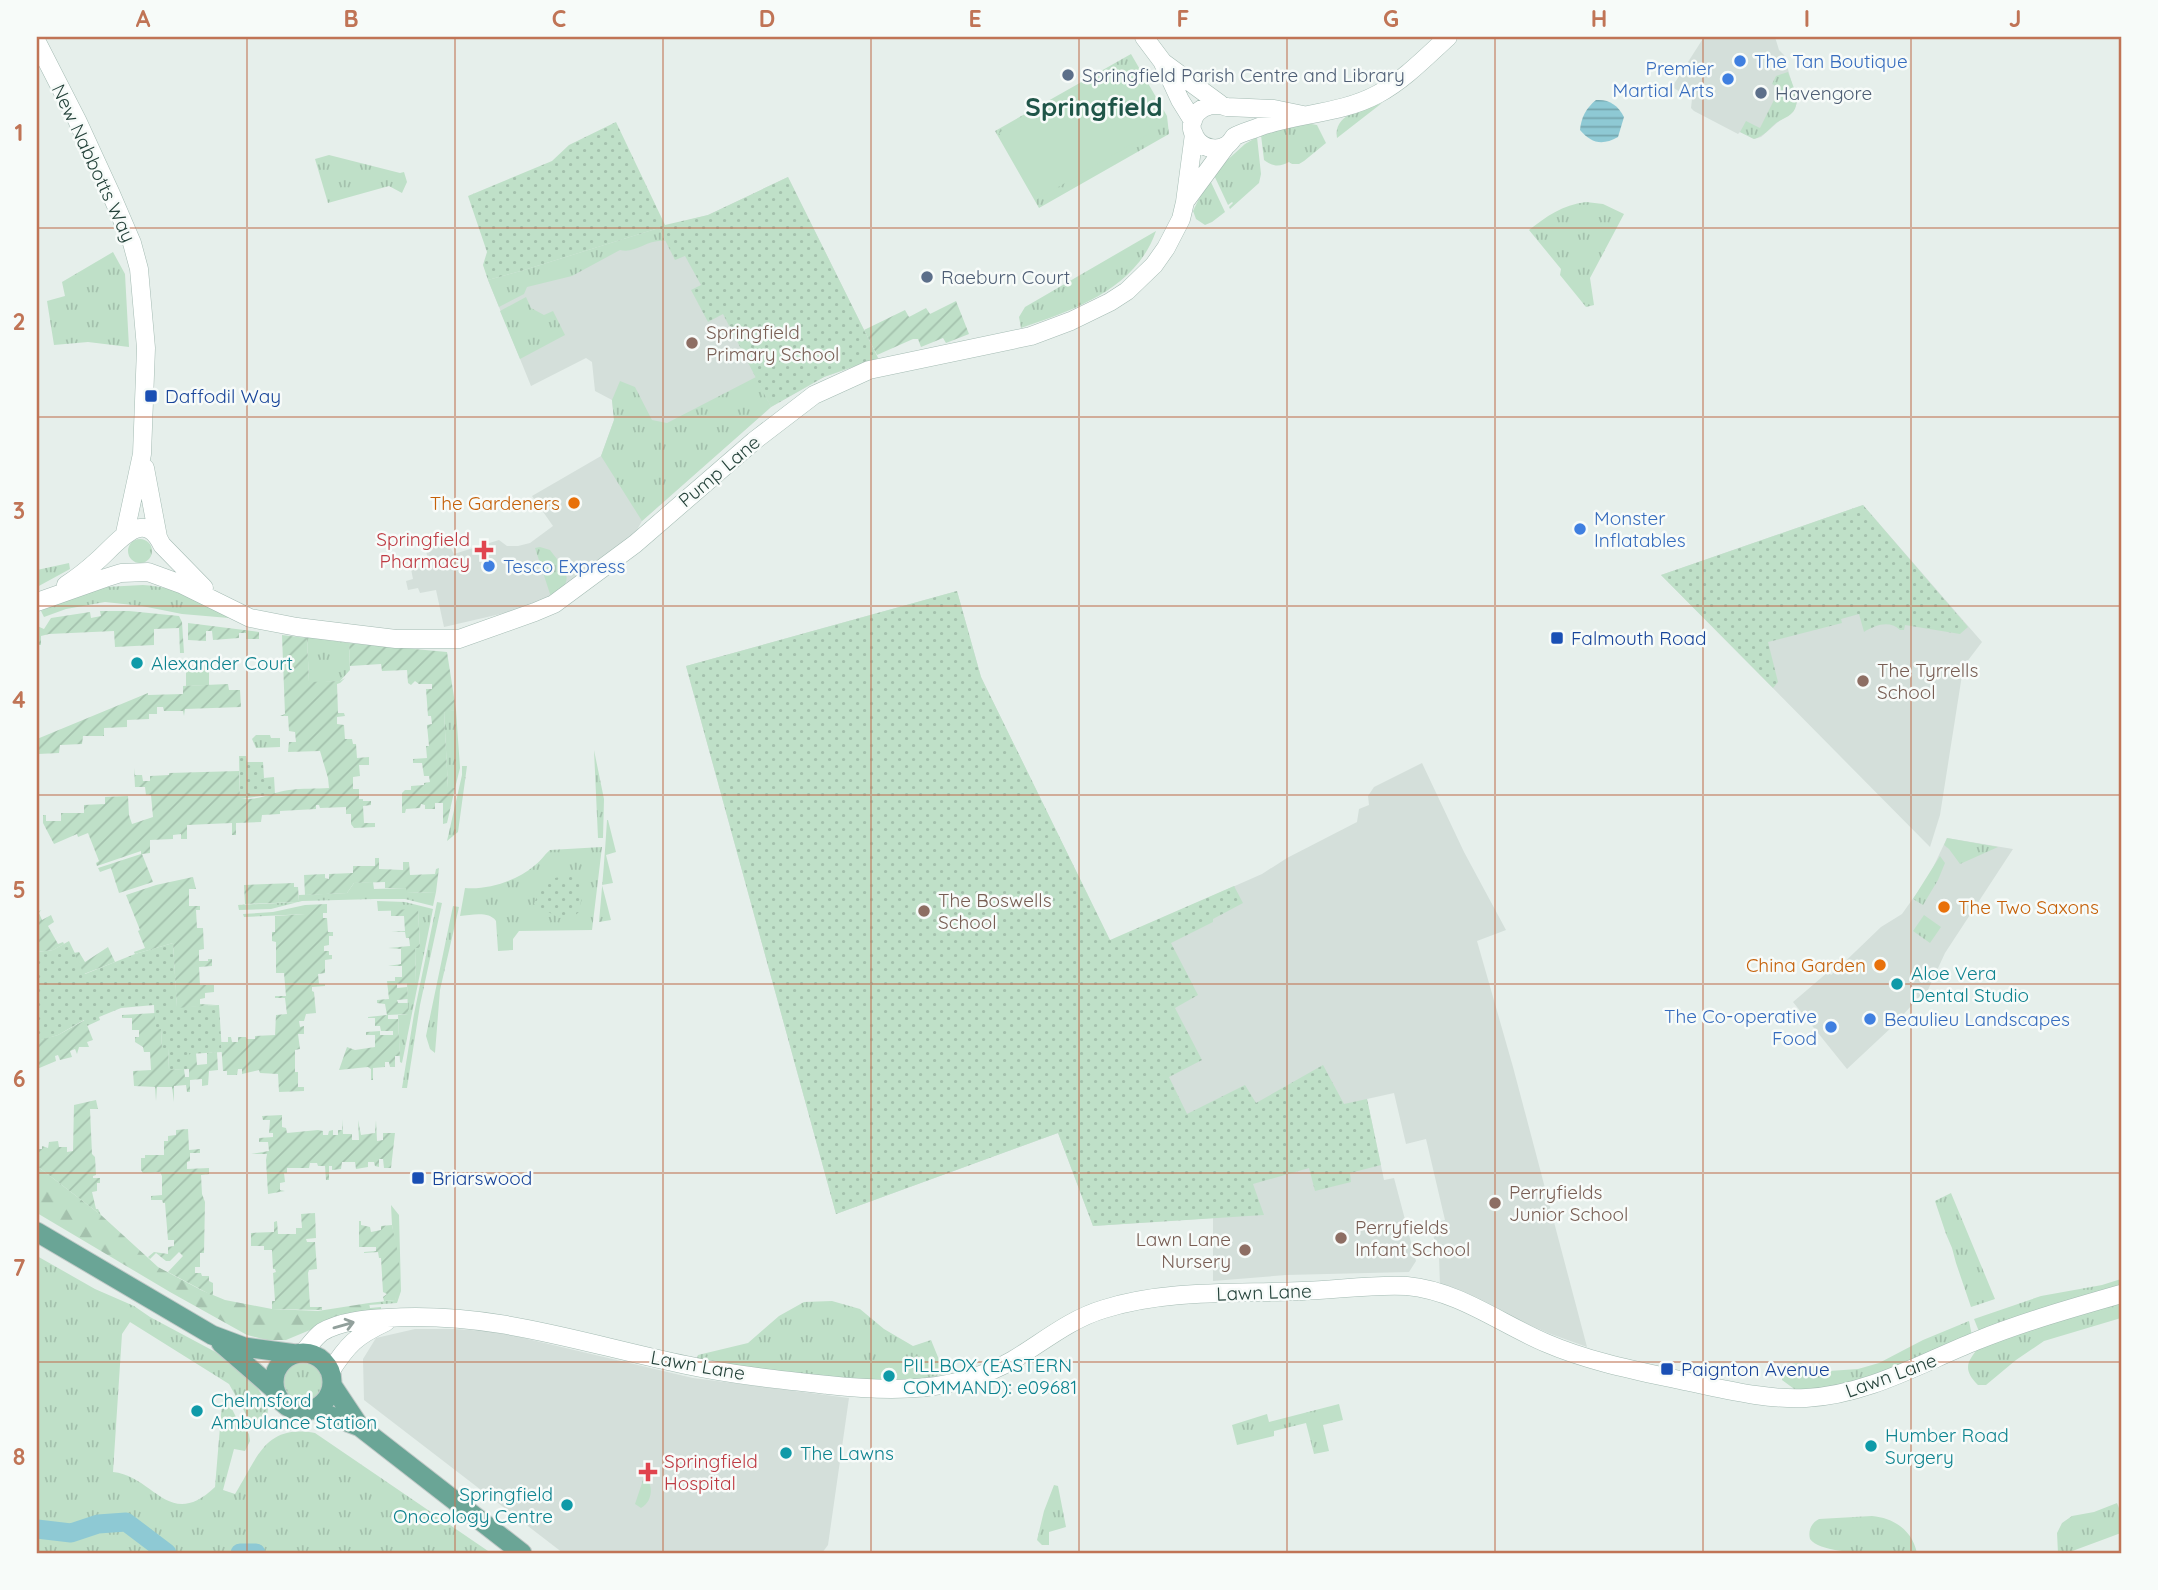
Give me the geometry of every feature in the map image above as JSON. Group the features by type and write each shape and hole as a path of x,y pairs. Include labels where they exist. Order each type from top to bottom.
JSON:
{"main road":[{"path":"37,1232 212,1335 244,1347 320,1358 360,1427"},
{"path":"212,1335 275,1390 281,1401 289,1407 299,1411 313,1409 360,1427 522,1553"},
{"path":"275,1390 274,1381 278,1368 288,1357 300,1353"},
{"path":"313,1409 327,1398 331,1379"}],"street":[{"path":"1144,37 1162,61 1193,128 1205,147 1213,149 1258,127 1354,105 1380,93 1403,77 1448,37"},
{"name":"New Nabbotts Way","path":"37,42 92,150 127,231 142,294 146,348 142,454 122,538"},
{"path":"1162,61 1224,106 1236,118 1237,127 1231,141"},
{"path":"1193,128 1199,110 1209,104 1274,108 1303,116"},
{"name":"Pump Lane","path":"43,599 121,573 142,573 181,584 250,618 297,627 396,639 459,639 555,604 635,544 754,441 814,396 870,370 1031,335 1071,321 1110,302 1143,277 1159,258 1181,219 1193,128"},
{"name":"Pump Lane","path":"1185,202 1231,141"},
{"name":"New Nabbotts Way","path":"142,454 160,541"},
{"path":"134,529 145,529 160,541 162,556 157,565 142,573 129,571 119,560 117,553 122,538 134,529"},
{"name":"Pump Lane","path":"43,599 81,575 122,538"},
{"name":"Pump Lane","path":"160,541 216,600"},
{"name":"Lawn Lane","path":"300,1353 319,1333 341,1325 395,1317 448,1317 535,1329 695,1367 835,1386 904,1390 935,1387 973,1377 1015,1358 1074,1321 1124,1303 1172,1296 1385,1285 1427,1288 1445,1293 1546,1343 1596,1361 1736,1392 1799,1399 1855,1391 2002,1331 2059,1311 2121,1294"},
{"name":"Lawn Lane","path":"331,1379 344,1350 359,1336 395,1317"}],"shaded area":[{"path":"1704,37 1775,37 1779,50 1784,55 1796,98 1793,112 1761,137 1754,139 1740,132 1738,134 1694,111 1691,108 1692,99 1672,87"},
{"name":"Springfield Primary School","path":"788,177 878,358 824,377 771,407 642,521 628,546 567,590 518,610 444,627 436,590 420,593 418,588 408,590 406,581 413,579 411,569 429,565 425,545 446,540 454,554 499,540 507,546 530,543 553,526 532,496 601,456 614,420 612,400 595,391 592,362 586,358 531,386 488,280 708,215"},
{"name":"The Tyrrells School","path":"1863,505 1982,642 1966,663 1962,675 1940,815 1930,847 1661,575"},
{"name":"The Boswells School","path":"957,591 981,677 1110,941 1262,874 1357,822 1359,809 1369,805 1368,796 1374,787 1422,763 1464,852 1506,930 1477,941 1587,1347 1440,1286 1439,1256 1430,1224 1445,1220 1426,1139 1406,1144 1394,1093 1367,1099 1384,1180 1394,1178 1416,1261 1409,1272 1286,1275 1213,1281 1213,1218 1093,1226 1058,1133 836,1214 686,666"},
{"path":"1947,838 2013,849 1945,953 1927,992 1847,1069 1793,1002 1828,972 1831,975 1881,927 1902,914 1929,876"},
{"name":"Springfield Hospital","path":"415,1329 487,1331 693,1378 849,1398 828,1545 822,1553 563,1553 364,1400 363,1359 376,1338"}],"green space":[{"path":"1131,54 1167,116 1169,134 1039,208 995,131"},
{"path":"1115,67 1152,132 1036,200 999,133"},
{"path":"1788,72 1796,94 1794,110 1758,138 1754,139 1740,132 1746,121 1760,128 1780,88 1772,84 1776,76"},
{"path":"1382,103 1337,138 1337,130 1345,118"},
{"path":"616,122 665,225 708,215 788,177 878,358 824,377 771,407 723,314 708,322 691,290 701,285 685,256 675,260 659,228 488,280 483,265 487,252 468,196 552,161 569,145"},
{"path":"1306,123 1317,125 1326,143 1299,164 1289,162 1276,166 1264,160 1261,135"},
{"path":"1257,137 1261,174 1259,183 1230,209 1233,203 1228,205 1213,173 1245,144"},
{"path":"329,155 404,172 407,182 402,193 389,186 328,203 315,159"},
{"path":"1209,178 1225,212 1205,225 1196,219 1193,211"},
{"path":"1586,202 1603,204 1624,214 1590,278 1594,305 1586,307 1560,275 1561,269 1529,230 1555,212"},
{"path":"659,228 665,241 626,251 620,250 572,276 527,287 524,294 499,307 488,280 521,271"},
{"path":"1156,231 1147,251 1134,268 1118,282 1082,305 1021,328 1019,317 1025,307"},
{"path":"113,252 125,274 129,347 88,342 54,345 47,301 65,296 62,282"},
{"path":"526,297 531,308 544,315 553,311 565,335 520,359 500,311"},
{"path":"956,301 969,334 946,343 943,338 921,347 918,339 913,339 877,355 864,330 905,310 909,317 926,308 930,314"},
{"path":"756,377 771,407 642,521 601,456 614,420 612,400 620,381 635,387 652,420 667,423"},
{"path":"1863,505 1968,627 1960,634 1905,625 1904,630 1900,630 1887,624 1864,632 1859,614 1841,619 1842,623 1768,642 1778,682 1773,688 1661,575"},
{"path":"140,539 148,543 152,551 148,559 140,563 132,559 128,551 132,543"},
{"path":"535,548 550,550 566,575 564,585 551,597"},
{"path":"69,563 70,569 37,587 37,570"},
{"path":"143,585 178,592 231,617 182,614 105,602 66,609 44,617 41,611 68,598 105,587"},
{"name":"The Boswells School","path":"957,591 981,677 1110,940 1234,886 1243,903 1171,943 1198,995 1175,1008 1202,1060 1169,1077 1187,1114 1245,1085 1256,1103 1323,1065 1344,1104 1367,1099 1381,1165 1350,1173 1351,1182 1315,1191 1309,1168 1253,1184 1264,1215 1093,1226 1058,1133 836,1214 686,666"},
{"path":"100,611 179,616 182,622 184,653 180,653 179,628 154,629 154,645 115,647 114,631 49,634 41,636 41,645 37,645 37,626 44,629 51,618 90,612 91,618 101,616"},
{"path":"188,623 259,632 259,639 246,639 246,633 239,633 239,638 213,640 212,631 206,631 206,641 188,640"},
{"path":"282,635 307,638 309,682 340,681 345,678 337,684 338,713 344,713 345,716 337,717 337,724 344,725 345,739 352,739 353,744 356,744 357,758 369,757 369,765 359,765 360,776 353,777 353,789 359,789 359,799 371,801 371,805 363,806 364,823 375,823 375,827 354,828 351,814 346,814 346,807 320,808 319,805 316,805 316,809 262,815 261,822 236,823 236,835 232,835 232,823 187,825 187,839 181,839 181,834 173,835 173,839 150,840 150,853 142,854 153,882 119,893 111,868 100,872 98,868 141,854 141,851 97,866 99,861 88,833 78,837 77,834 54,844 43,823 43,815 46,815 46,821 61,821 61,813 84,813 84,805 105,804 105,797 128,796 132,824 153,817 151,795 146,795 145,787 135,787 134,768 135,775 142,775 143,781 150,781 150,776 169,773 239,771 240,798 247,799 289,790 329,788 320,751 288,752 289,742 296,742 295,732 289,731 288,716 280,716 285,714"},
{"path":"307,637 349,643 350,670 340,681 309,683"},
{"path":"349,643 447,652 456,710 444,712 448,788 455,788 447,823 443,824 443,803 435,803 435,809 425,809 425,805 421,804 420,808 406,809 405,813 402,813 402,793 411,790 411,786 430,782 429,776 424,776 422,763 413,763 413,759 427,758 427,725 432,724 431,716 428,716 426,689 432,689 432,684 419,684 415,681 411,685 408,683 407,670 382,671 381,664 350,666"},
{"path":"209,665 209,685 186,686 186,666"},
{"path":"228,684 229,690 240,690 241,707 185,709 184,716 183,711 164,711 163,707 157,707 157,714 149,714 149,719 127,720 127,727 104,728 104,736 83,736 82,744 60,745 59,753 38,754 37,761 37,739 148,693 183,694 183,686"},
{"path":"456,710 460,768 455,788 448,789 444,711"},
{"path":"256,735 280,738 280,747 256,748 252,739"},
{"path":"594,750 604,799 603,838 598,838"},
{"path":"239,756 246,756 247,762 263,762 264,778 274,777 275,794 240,799"},
{"path":"462,766 467,766 458,832 447,841 462,775"},
{"path":"608,820 616,852 606,855 613,883 602,885"},
{"path":"1947,838 1998,847 1960,864 1944,845"},
{"path":"602,847 592,930 519,931 513,939 513,950 498,951 496,921 493,918 480,914 460,916 465,888 483,888 510,880 527,871 550,850"},
{"path":"1940,856 1945,863 1923,905 1913,899"},
{"path":"375,858 379,858 379,869 403,870 403,862 409,862 410,875 435,874 439,868 436,892 407,893 406,888 385,888 385,882 354,883 347,893 305,895 304,875 325,874 325,878 329,879 329,874 353,873 353,866 375,866"},
{"path":"575,873 583,890 579,912 573,917 559,918 534,904 543,881"},
{"path":"193,877 196,889 189,889 189,906 200,906 200,910 196,910 197,928 203,928 204,949 199,950 199,961 212,959 212,966 199,967 200,985 214,985 214,992 205,993 200,1004 216,1005 177,1008 173,943 135,954 134,952 145,948 126,895"},
{"path":"373,882 374,889 407,888 407,893 436,892 433,906 405,899 299,902 299,895 347,893 354,883"},
{"path":"294,883 294,887 298,887 299,902 245,904 244,885"},
{"path":"602,886 611,920 599,922 601,897"},
{"path":"377,901 405,902 433,909 402,1063 398,1015 408,1014 407,983 416,982 415,948 420,947 418,910 378,911"},
{"path":"298,902 271,909 239,910 238,905"},
{"path":"437,902 442,903 420,1005 407,1088 402,1088 414,1014"},
{"path":"327,904 327,913 323,913 323,918 327,918 328,932 333,932 333,936 329,936 329,945 324,946 324,951 329,951 332,959 325,960 325,973 318,974 319,984 325,986 312,987 316,1013 306,1014 304,1021 299,1021 300,1027 304,1026 304,1034 298,1034 300,1049 295,1050 298,1087 304,1087 304,1091 279,1092 278,1074 260,1073 259,1070 242,1074 242,1069 238,1069 237,1075 227,1075 227,1071 223,1071 221,1042 228,1042 228,1037 231,1037 232,1042 238,1042 238,1037 255,1039 255,1036 275,1035 276,1015 287,1014 285,998 275,998 286,996 284,973 276,973 276,942 272,941 275,916 305,914 305,905"},
{"path":"305,905 306,914 244,917 243,914 273,912"},
{"path":"453,906 459,907 440,990 435,1053 430,1049 426,1036"},
{"path":"418,909 420,948 415,948 416,983 397,984 397,988 407,987 408,999 397,1000 398,1003 408,1003 408,1014 388,1015 388,1019 398,1019 400,1056 395,1056 395,1067 390,1067 389,1062 385,1062 385,1067 373,1068 373,1080 368,1067 339,1070 347,1047 355,1050 375,1047 375,1035 366,1035 366,1032 380,1031 380,1035 393,1035 393,1031 381,1031 380,1026 375,1026 375,1018 368,1017 387,1015 385,1004 377,1003 377,1000 389,999 387,981 402,977 402,966 388,966 401,964 401,949 388,948 410,946 405,932 391,932 405,931 404,916 391,916 391,910"},
{"path":"41,910 39,913 42,920 51,915 54,922 48,926 58,944 64,944 53,950 37,952 37,912"},
{"path":"1924,915 1941,927 1930,943 1913,931"},
{"path":"69,941 85,974 135,954 173,943 177,1007 219,1005 222,1052 189,1054 189,1069 169,1070 168,1048 162,1048 161,1029 155,1029 154,1005 121,1008 99,1017 100,1020 87,1026 84,1020 37,1043 37,952 53,950"},
{"path":"108,947 115,962 84,974 74,953 79,952 85,962"},
{"path":"155,1013 155,1029 161,1029 162,1048 168,1048 169,1070 184,1069 185,1077 189,1077 189,1053 196,1053 197,1065 207,1064 207,1053 217,1052 218,1070 209,1071 208,1085 202,1086 202,1079 190,1080 190,1092 187,1092 186,1085 174,1086 174,1102 172,1087 157,1087 156,1101 155,1087 134,1086 133,1071 151,1070 150,1052 144,1052 143,1047 135,1042 135,1037 139,1037 139,1030 132,1030 132,1018 122,1018 122,1015"},
{"path":"85,1020 93,1040 87,1042 89,1047 79,1047 77,1054 75,1049 70,1051 72,1057 60,1060 58,1055 55,1056 56,1061 37,1069 37,1043"},
{"path":"96,1100 98,1109 90,1109 96,1175 93,1178 100,1178 100,1183 97,1183 97,1191 92,1192 96,1209 101,1215 37,1166 38,1149 42,1149 42,1146 48,1148 49,1142 58,1141 59,1147 67,1147 67,1152 73,1151 74,1105"},
{"path":"282,1115 282,1127 286,1128 287,1133 318,1130 323,1131 323,1135 328,1135 329,1131 333,1130 333,1135 338,1135 338,1130 342,1130 342,1119 343,1134 352,1134 352,1140 359,1140 358,1120 361,1135 375,1133 376,1120 377,1141 383,1140 383,1133 395,1133 391,1168 384,1168 383,1159 379,1159 379,1167 375,1166 374,1162 368,1162 368,1167 356,1169 355,1162 342,1162 341,1169 332,1170 332,1166 329,1166 329,1180 326,1180 325,1166 310,1163 309,1168 287,1168 287,1173 284,1173 285,1182 280,1183 280,1190 285,1191 268,1194 267,1154 251,1154 269,1151 268,1142 259,1142 259,1138 273,1137 273,1133 269,1133 270,1120 263,1120 262,1116"},
{"path":"188,1129 189,1150 200,1149 200,1153 190,1153 187,1169 209,1168 209,1174 201,1175 205,1202 204,1253 200,1253 200,1267 195,1267 195,1273 209,1276 209,1281 213,1283 213,1296 168,1272 183,1256 179,1252 170,1261 156,1253 150,1259 148,1257 154,1252 168,1254 168,1247 174,1246 174,1240 168,1240 165,1203 162,1200 151,1200 151,1196 162,1195 162,1176 160,1172 143,1173 141,1158 145,1158 145,1155 164,1155 164,1141 168,1141 168,1136 176,1135 176,1130"},
{"path":"37,1166 101,1215 158,1267 201,1290 225,1300 272,1309 318,1311 369,1303 370,1308 381,1307 381,1311 322,1325 286,1340 267,1340 247,1335 37,1213"},
{"path":"1951,1193 1995,1299 1971,1307 1935,1201"},
{"path":"391,1205 399,1215 401,1291 397,1303 369,1305 395,1300 398,1260"},
{"path":"315,1213 316,1238 306,1239 307,1242 315,1242 317,1269 309,1270 308,1273 310,1307 322,1307 322,1310 272,1309 272,1301 275,1301 273,1273 276,1272 273,1269 272,1250 264,1250 264,1246 251,1246 251,1233 274,1232 274,1222 277,1221 278,1234 296,1234 296,1228 302,1228 301,1214"},
{"path":"359,1221 361,1225 370,1227 371,1232 381,1230 381,1226 392,1225 400,1272 395,1300 384,1301 383,1297 387,1294 383,1292 381,1258 378,1252 364,1253 376,1251 376,1247 359,1247"},
{"path":"37,1256 223,1356 254,1382 266,1402 267,1416 253,1420 247,1416 229,1384 130,1322 122,1334 113,1472 140,1482 173,1503 185,1504 199,1499 215,1487 223,1391 238,1421 249,1434 250,1441 245,1451 234,1449 223,1490 235,1494 257,1456 274,1439 298,1432 315,1433 491,1553 37,1553"},
{"path":"2121,1279 2121,1288 1980,1334 1974,1319 2041,1296"},
{"path":"832,1301 860,1309 884,1329 913,1346 931,1340 940,1362 950,1359 954,1371 916,1379 877,1381 837,1379 696,1362 698,1355 748,1343 779,1316 804,1302"},
{"path":"2121,1301 2121,1318 2044,1341 1986,1385 1978,1385 1969,1374 1968,1364 1982,1344"},
{"path":"1969,1321 1972,1336 1845,1386 1797,1391 1782,1380 1782,1368 1786,1364 1800,1363 1829,1371 1858,1369 1879,1363 1923,1340"},
{"path":"302,1361 317,1367 323,1382 317,1397 302,1403 287,1397 281,1382 287,1367"},
{"path":"1339,1404 1343,1420 1323,1425 1329,1451 1314,1454 1306,1423 1274,1431 1274,1436 1237,1445 1232,1425 1267,1414 1269,1422"},
{"path":"644,1477 649,1481 651,1494 648,1502 641,1508 635,1504"},
{"path":"1054,1485 1058,1486 1066,1527 1049,1532 1049,1545 1042,1545 1037,1540"},
{"path":"2117,1503 2121,1513 2121,1533 2067,1553 2058,1553 2057,1533 2062,1523 2072,1516 2094,1512"},
{"path":"1872,1516 1888,1519 1901,1527 1911,1538 1917,1553 1844,1551 1817,1545 1810,1539 1811,1528 1819,1519"}],"water":[{"path":"1596,100 1616,106 1624,117 1618,137 1607,142 1588,138 1580,130 1585,113"}],"waterway":[{"path":"37,1529 71,1533 98,1524 126,1522 167,1553"},
{"path":"240,1553 256,1553"}],"place":[{"name":"The Tan Boutique","path":"1740,61"},
{"name":"Springfield Parish Centre and Library","path":"1068,75"},
{"name":"Premier Martial Arts","path":"1728,79"},
{"name":"Havengore","path":"1761,93"},
{"name":"Raeburn Court","path":"927,277"},
{"name":"Springfield Primary School","path":"692,343"},
{"name":"Daffodil Way","path":"151,396"},
{"name":"The Gardeners","path":"574,503"},
{"name":"Monster Inflatables","path":"1580,529"},
{"name":"Springfield Pharmacy","path":"484,550"},
{"name":"Tesco Express","path":"489,566"},
{"name":"Falmouth Road","path":"1557,638"},
{"name":"Alexander Court","path":"137,663"},
{"name":"The Tyrrells School","path":"1863,681"},
{"name":"The Two Saxons","path":"1944,907"},
{"name":"The Boswells School","path":"924,911"},
{"name":"China Garden","path":"1880,965"},
{"name":"Aloe Vera Dental Studio","path":"1897,984"},
{"name":"Beaulieu Landscapes","path":"1870,1019"},
{"name":"The Co-operative Food","path":"1831,1027"},
{"name":"Briarswood","path":"418,1178"},
{"name":"Perryfields Junior School","path":"1495,1203"},
{"name":"Perryfields Infant School","path":"1341,1238"},
{"name":"Lawn Lane Nursery","path":"1245,1250"},
{"name":"Paignton Avenue","path":"1667,1369"},
{"name":"PILLBOX (EASTERN COMMAND): e09681","path":"889,1376"},
{"name":"Chelmsford Ambulance Station","path":"197,1411"},
{"name":"Humber Road Surgery","path":"1871,1446"},
{"name":"The Lawns","path":"786,1453"},
{"name":"Springfield Hospital","path":"648,1472"},
{"name":"Springfield Onocology Centre","path":"567,1505"}],"district":[{"name":"Springfield","path":"1094,106"}]}
